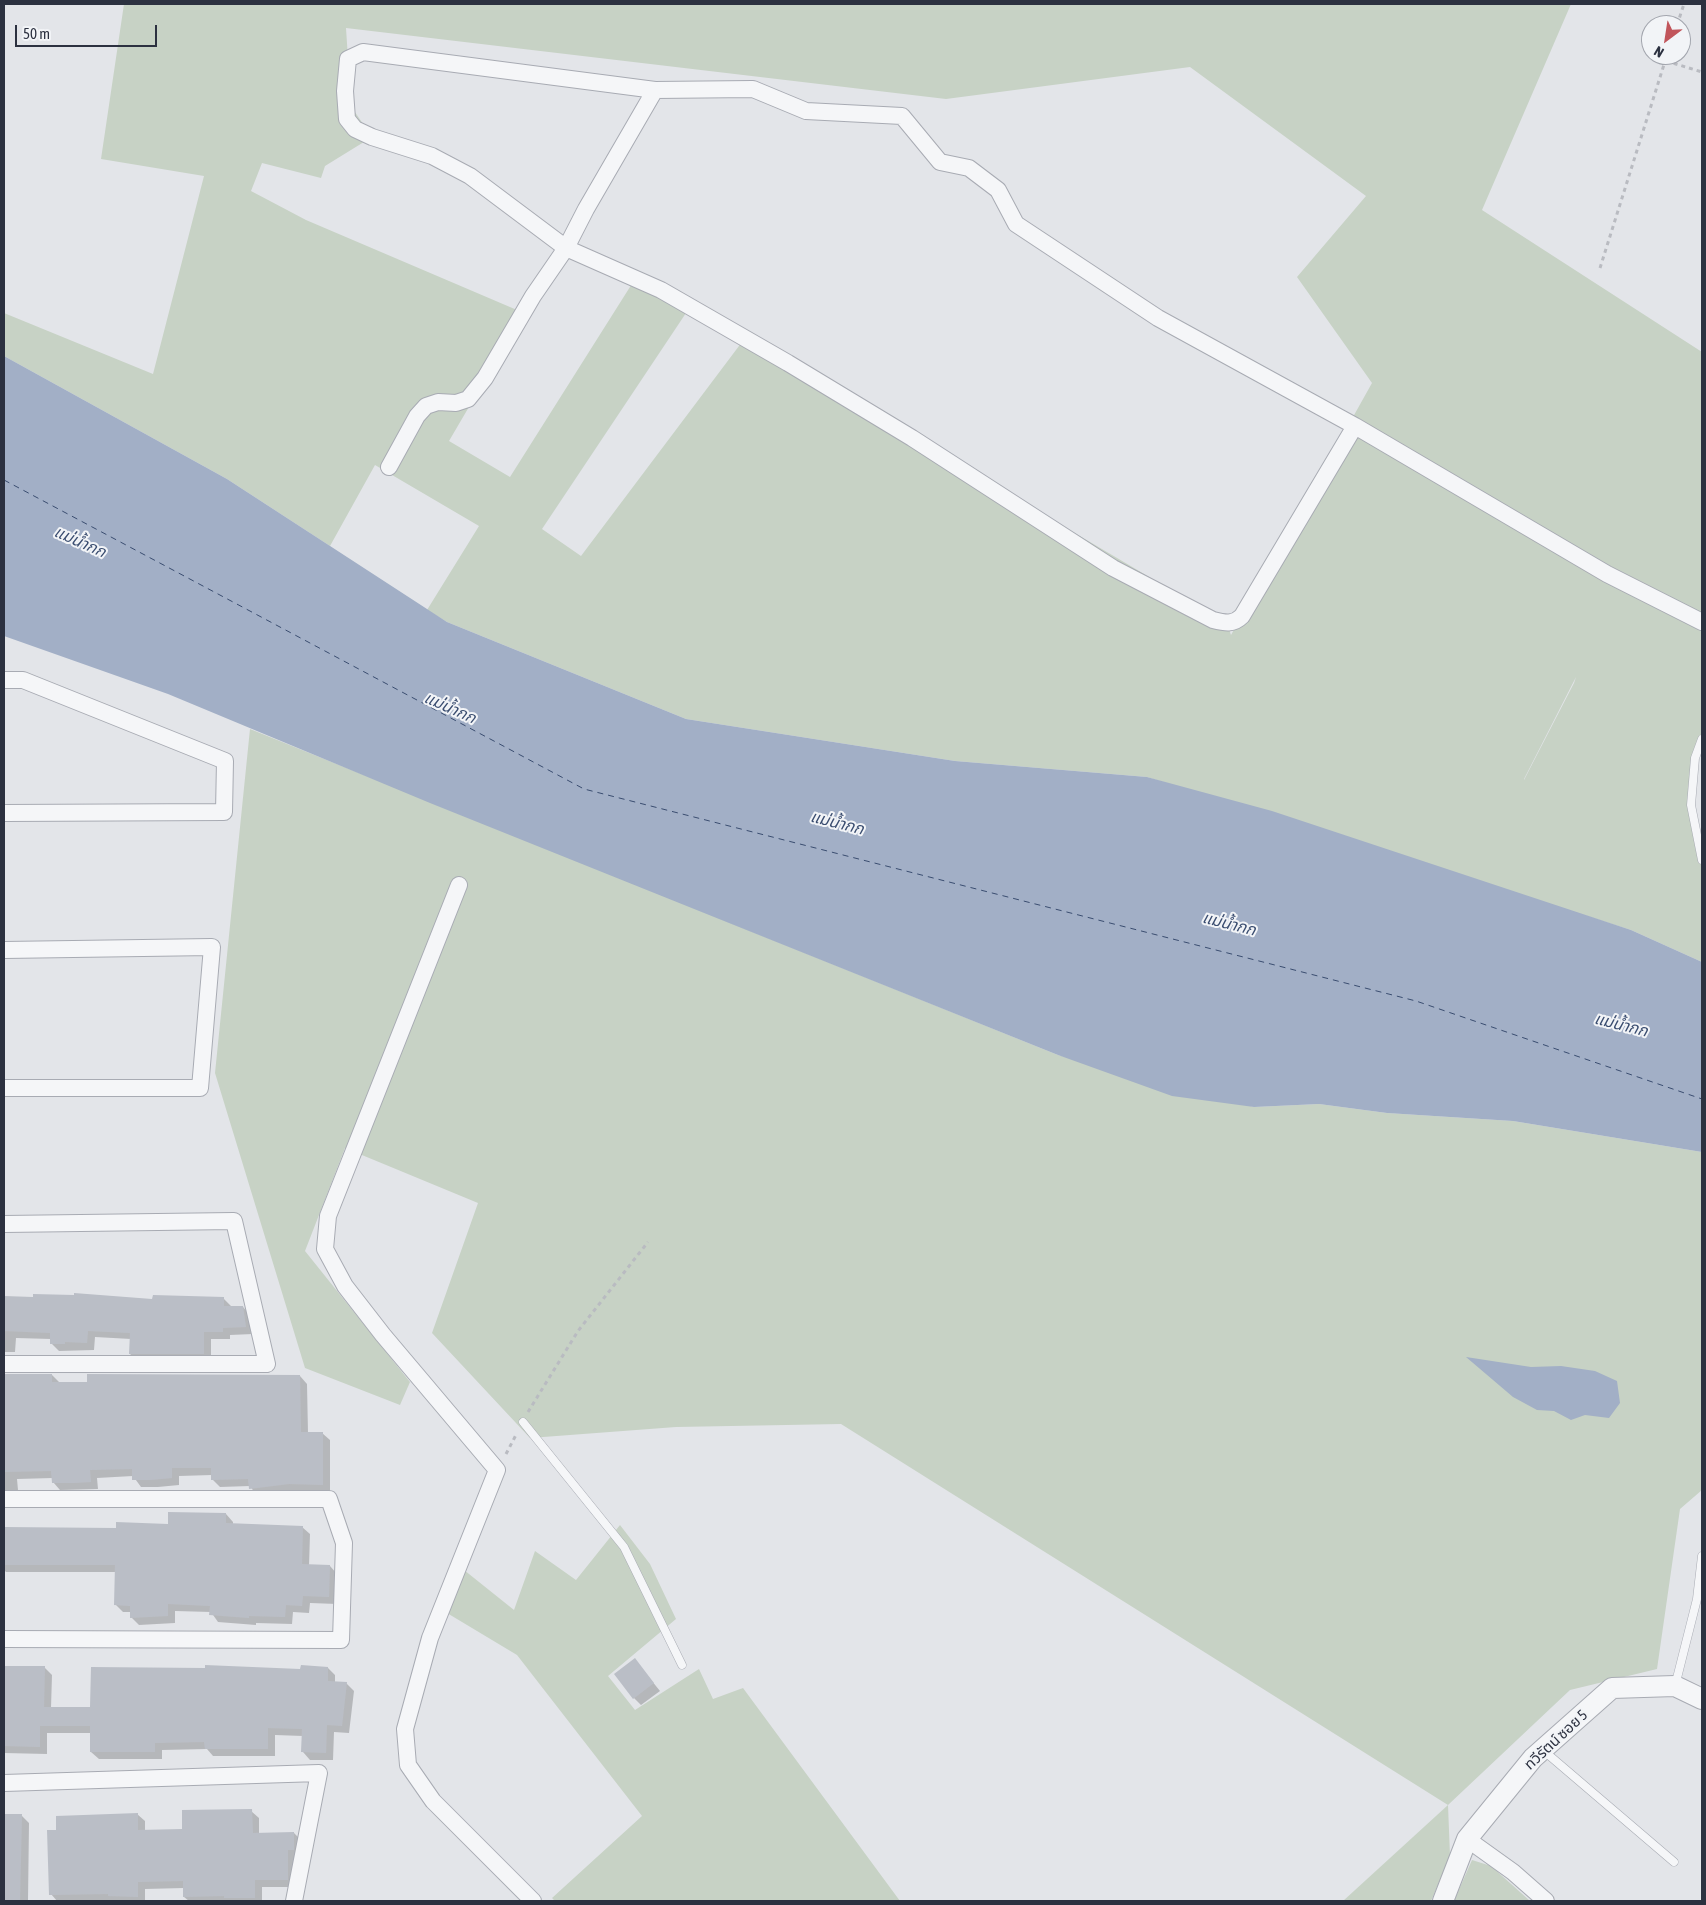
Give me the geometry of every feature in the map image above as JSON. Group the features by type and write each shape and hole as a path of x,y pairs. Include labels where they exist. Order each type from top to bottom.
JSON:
{"street":[{"path":"1356,426 1242,616 1236,622 1227,623 1213,620 1113,568 912,438 788,363 661,290 566,248 470,176 432,156 372,137 355,129 347,119 345,91 348,59 363,52 472,64 655,90 753,89 806,111 902,116 940,162 969,168 998,190 1016,224 1158,318 1356,426 1607,574 1702,622"},
{"path":"389,467 417,416 426,406 438,402 456,402 468,399 485,378 533,296 566,248 586,209 655,90"},
{"path":"4,680 23,680 225,761 224,812 4,813"},
{"path":"459,885 328,1216 325,1249 345,1286 497,1470 430,1638 405,1730 408,1765 433,1801 533,1901"},
{"path":"4,950 212,947 200,1088 4,1088"},
{"path":"4,1224 234,1221 267,1364 4,1364"},
{"path":"4,1499 329,1499 344,1543 341,1640 4,1639"},
{"name":"ทวีรัตน์ ซอย 5","path":"1443,1901 1467,1839 1533,1758 1612,1688 1675,1686 1702,1699"},
{"path":"4,1783 319,1773 294,1901"},
{"path":"1467,1839 1513,1872 1546,1901"}],"lane":[{"path":"1702,739 1691,805 1702,860"},
{"path":"523,1422 624,1547 682,1665"},
{"path":"1675,1686 1697,1599 1702,1556"},
{"path":"1542,1749 1674,1862"}],"path":[{"path":"1600,268 1664,65"},
{"path":"1681,65 1702,72"},
{"path":"497,1470 523,1422 578,1331 648,1242"}],"shaded area":[{"path":"124,4 1571,4 1482,210 1702,352 1702,739 1695,758 1691,805 1702,860 1702,962 1631,930 1147,777 955,761 686,719 447,622 427,610 479,526 375,465 330,546 227,479 4,356 4,313 153,374 204,176 101,159","holes":["346,28 946,99 1190,67 1366,196 1297,277 1372,383 1231,635 1227,623 745,338 581,556 542,529 690,307 635,279 510,477 449,441 524,313 306,220 251,191 262,163 321,178 325,166 372,137 346,99 348,59","1576,677 1574,683 1524,780 1524,779"]},
{"path":"250,729 1058,1055 1254,1107 1319,1104 1387,1113 1513,1121 1702,1152 1702,1490 1680,1509 1657,1669 1570,1690 1448,1805 841,1424 676,1427 530,1438 432,1333 478,1203 345,1148 305,1251 410,1382 400,1405 305,1368 215,1073"},
{"path":"620,1525 650,1564 676,1619 608,1676 635,1710 699,1669 713,1699 743,1688 900,1901 555,1901 552,1898 642,1816 517,1655 442,1610 464,1570 514,1610 535,1551 576,1580"},
{"path":"1448,1805 1450,1856 1431,1901 1343,1901"},
{"path":"1472,1860 1491,1866 1530,1901 1454,1901"}],"water":[{"name":"แม่น้ำกก","path":"4,356 227,479 447,622 686,719 955,761 1147,777 1272,811 1631,930 1702,962 1702,1152 1513,1121 1387,1113 1319,1104 1254,1107 1172,1096 1058,1055 430,803 168,694 4,636"},
{"path":"1466,1357 1531,1367 1561,1366 1595,1371 1617,1381 1620,1403 1609,1418 1585,1415 1571,1420 1554,1411 1537,1410 1513,1397"}],"building":[{"path":"74,1293 152,1299 153,1295 224,1297 224,1306 243,1306 246,1327 223,1328 223,1332 204,1332 204,1354 129,1354 130,1333 88,1331 87,1343 65,1342 65,1344 50,1344 50,1333 4,1331 4,1296 33,1297 33,1294 74,1295"},
{"path":"4,1374 52,1374 52,1382 87,1382 87,1374 300,1375 301,1432 323,1432 323,1485 289,1484 249,1489 248,1479 211,1480 211,1468 172,1468 172,1478 150,1480 132,1480 132,1469 90,1470 91,1482 74,1483 52,1483 51,1471 4,1472"},
{"path":"168,1512 226,1513 226,1523 303,1526 302,1564 330,1565 329,1597 303,1596 302,1606 286,1605 285,1617 249,1616 249,1618 209,1615 210,1606 168,1604 168,1616 130,1618 130,1606 114,1605 115,1565 4,1565 4,1527 116,1528 116,1522 168,1524"},
{"path":"635,1658 654,1683 633,1699 614,1674"},
{"path":"205,1665 300,1669 301,1665 328,1667 328,1681 347,1682 342,1726 327,1725 326,1753 301,1752 302,1729 268,1728 268,1749 205,1749 204,1742 155,1743 155,1752 90,1752 90,1726 40,1726 40,1747 4,1746 4,1666 45,1666 44,1707 90,1707 91,1667 205,1668"},
{"path":"252,1809 253,1833 294,1832 294,1850 288,1850 288,1880 255,1880 255,1898 224,1898 224,1896 183,1897 183,1881 138,1882 138,1897 108,1896 108,1894 49,1895 47,1830 56,1830 56,1816 138,1813 138,1830 182,1829 182,1810"},
{"path":"4,1814 22,1814 20,1901 4,1901"}],"ferry route":[{"path":"4,480 584,789 1416,1001 1702,1099"}]}
